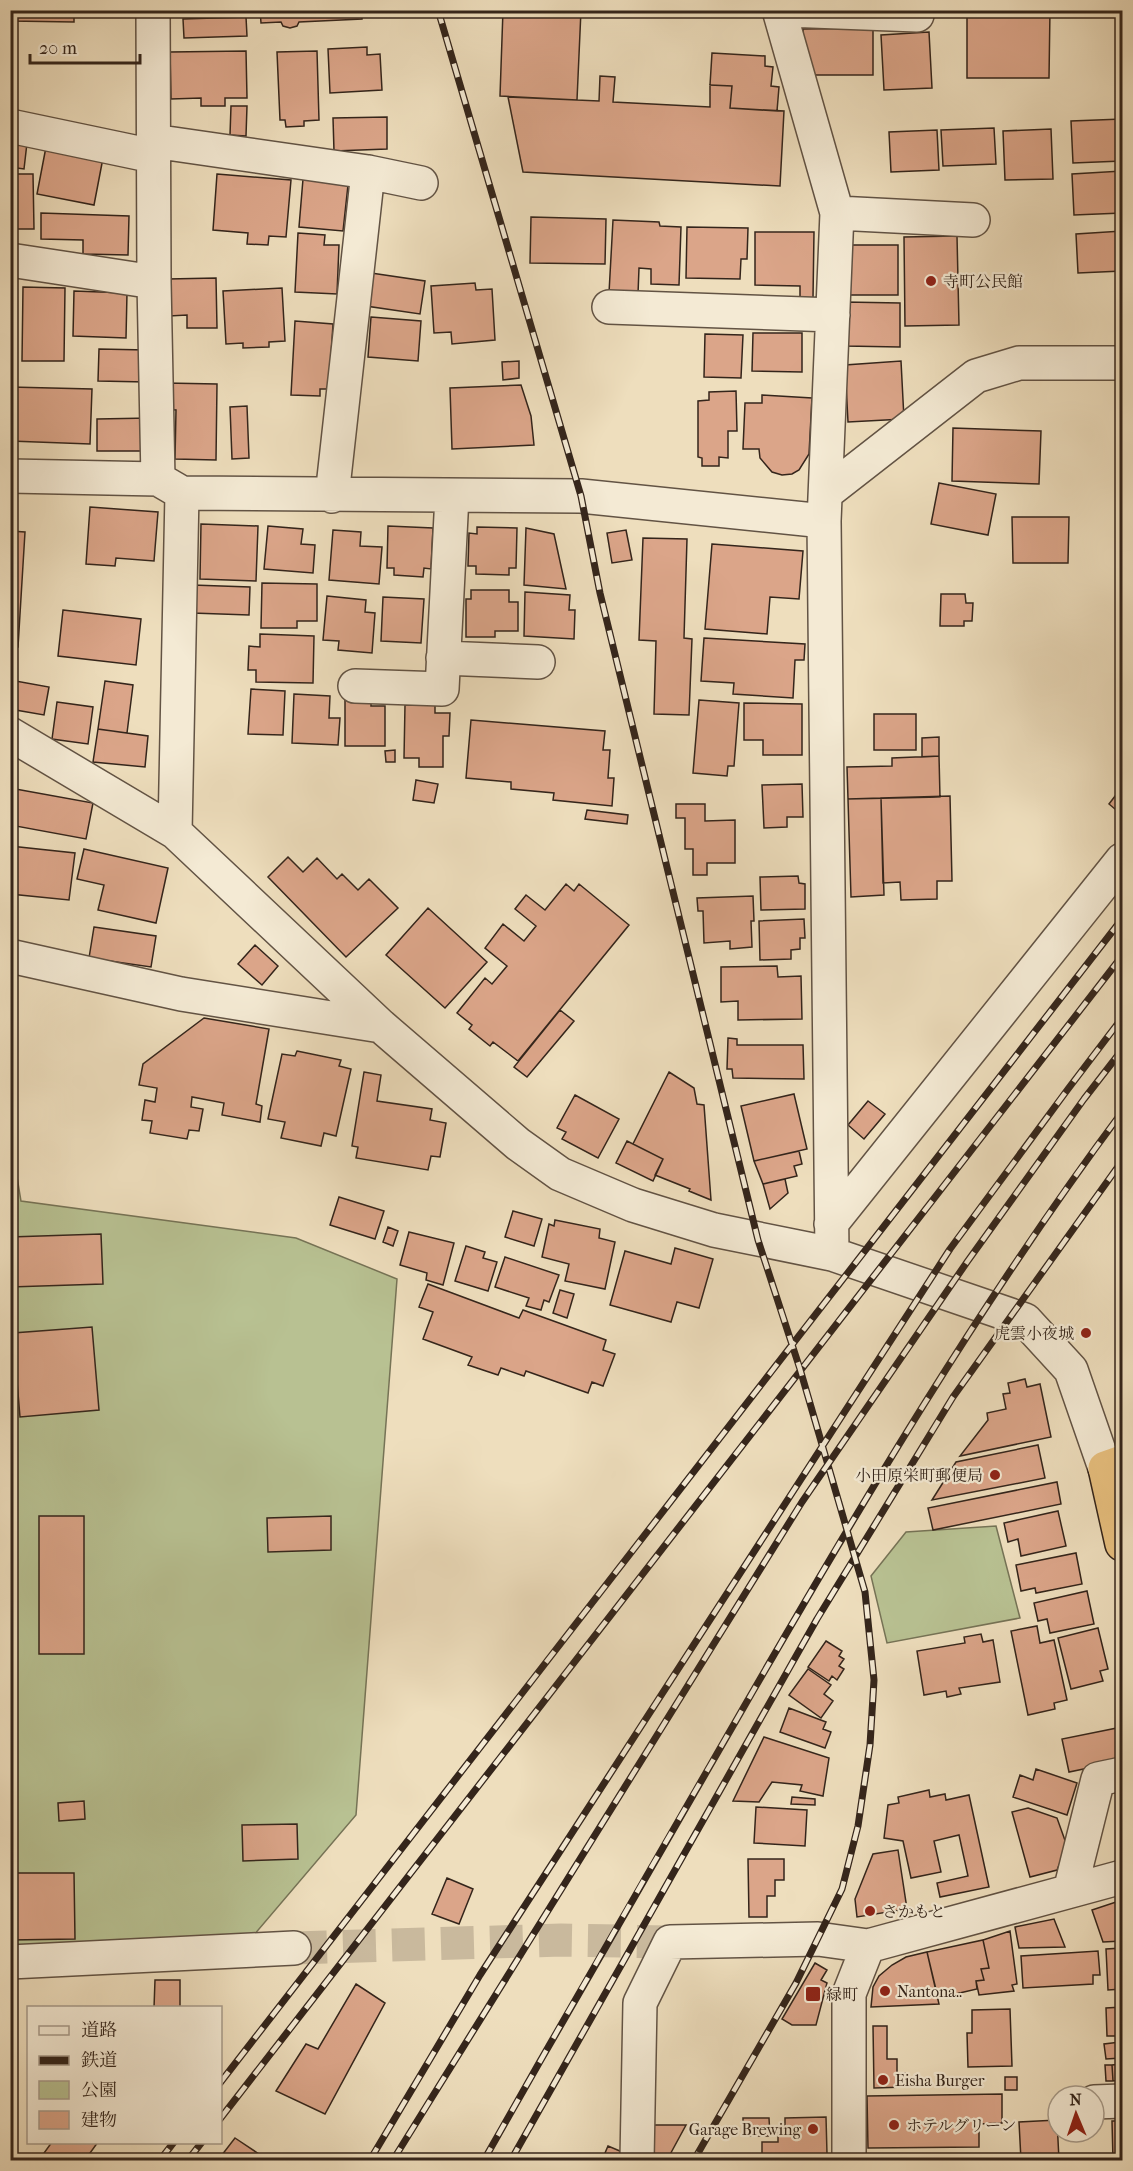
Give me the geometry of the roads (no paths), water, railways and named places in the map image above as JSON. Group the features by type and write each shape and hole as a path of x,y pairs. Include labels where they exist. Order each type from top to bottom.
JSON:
{"highway":[{"path":"1114,1465 1122,1544"}],"street":[{"path":"153,10 154,282 170,486 175,832"},
{"path":"779,10 837,213 825,507 832,1239"},
{"path":"786,10 917,15 917,10"},
{"path":"10,126 153,149 368,172 421,183"},
{"path":"332,496 368,172"},
{"path":"837,213 973,220"},
{"path":"10,260 154,282"},
{"path":"609,307 834,315"},
{"path":"10,476 332,496 581,496 825,507 976,376 1019,363 1122,363"},
{"path":"355,686 442,689 452,496"},
{"path":"443,658 538,662"},
{"path":"10,734 175,832 381,1026 518,1144 560,1174 633,1205 714,1230 832,1239 1025,1320 1071,1370 1114,1465"},
{"path":"832,1239 1122,860"},
{"path":"10,956 181,994 381,1026"},
{"path":"1070,1891 1098,1779 1122,1774"},
{"path":"637,2160 640,2003 670,1942 818,1939 868,1946 1122,1877"},
{"path":"849,2160 849,1994 868,1946"},
{"path":"10,1962 294,1948"},
{"path":"1106,2102 1122,2101"}],"tunnel":[{"path":"294,1948 561,1940 670,1942"}],"railway":[{"path":"438,10 581,496 600,593 758,1240 800,1369 865,1592 874,1680 870,1745 858,1826 842,1889 796,1983 694,2160"},
{"path":"222,2080 1122,919"},
{"path":"222,2116 1122,956"},
{"path":"370,2160 480,1975 950,1249 1122,1018"},
{"path":"393,2160 802,1502 967,1262 1122,1050"},
{"path":"484,2160 745,1705 879,1478 1020,1255 1122,1112"},
{"path":"511,2160 817,1619 953,1397 1122,1161"},
{"path":"160,2160 172,2144"},
{"path":"188,2160 200,2144"}],"place":[{"name":"寺町公民館","path":"931,281"},
{"name":"虎雲小夜城","path":"1086,1333"},
{"name":"小田原栄町郵便局","path":"995,1475"},
{"name":"さかもと","path":"870,1911"},
{"name":"Nantona..","path":"885,1991"},
{"name":"緑町","path":"813,1994"},
{"name":"Eisha Burger","path":"883,2080"},
{"name":"ホテルグリーン","path":"894,2125"},
{"name":"Garage Brewing","path":"813,2129"}]}
